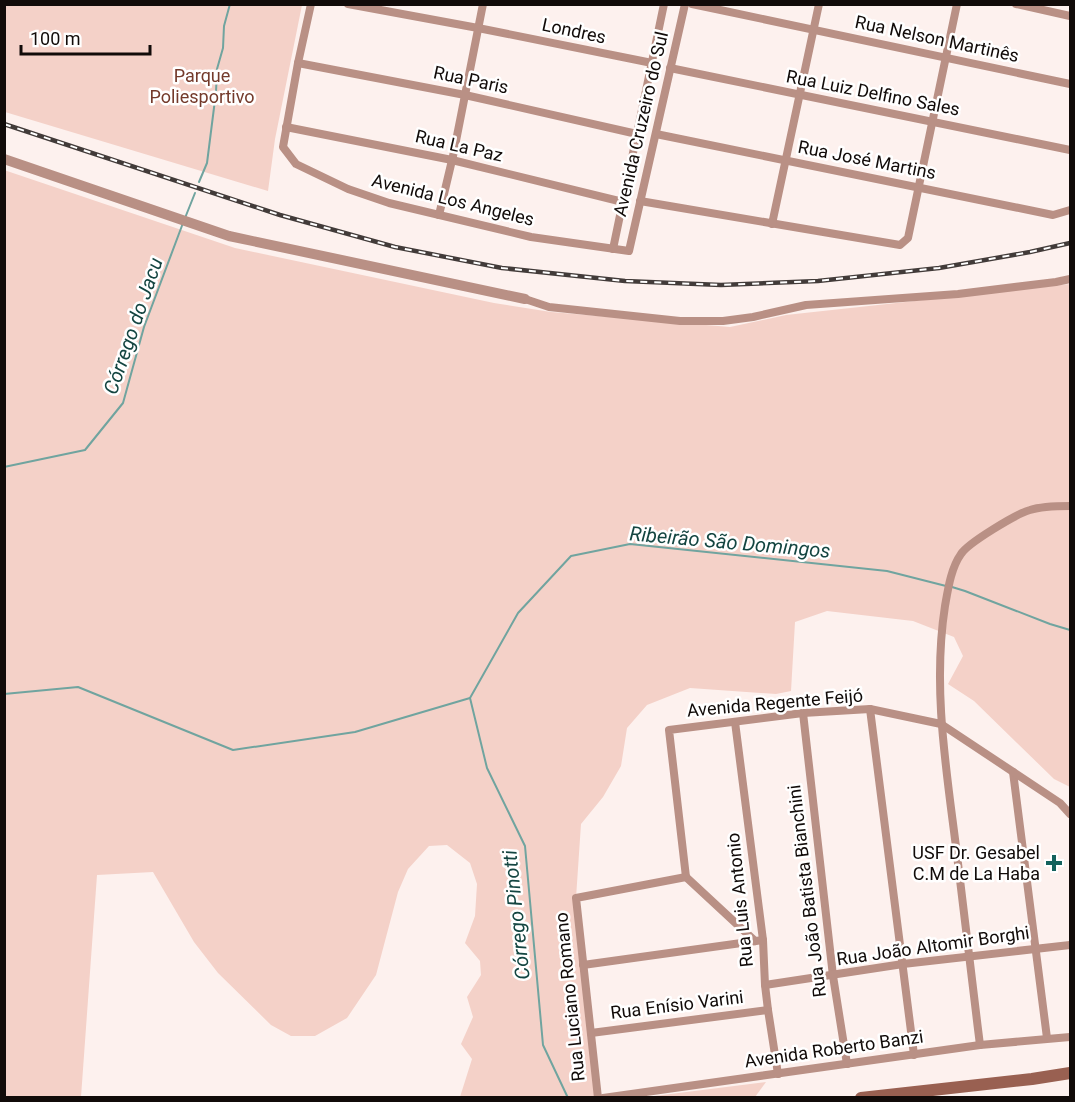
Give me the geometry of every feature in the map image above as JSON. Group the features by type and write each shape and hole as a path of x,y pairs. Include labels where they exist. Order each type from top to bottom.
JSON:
{"main road":[{"path":"866,1097 1071,1073"}],"street":[{"path":"286,127 311,4"},
{"name":"Londres","path":"348,4 652,63"},
{"path":"439,215 483,4"},
{"name":"Avenida Cruzeiro do Sul","path":"613,249 664,4"},
{"name":"Avenida Cruzeiro do Sul","path":"629,251 685,4"},
{"name":"Rua Nelson Martinês","path":"692,4 1071,84"},
{"path":"772,224 819,4"},
{"path":"640,201 900,244 908,238 957,4"},
{"path":"1016,4 1071,16"},
{"name":"Rua Paris","path":"298,63 465,95 637,134"},
{"name":"Rua Luiz Delfino Sales","path":"669,68 1071,150"},
{"name":"Avenida Los Angeles","path":"286,127 283,147 296,164 348,189 389,203 531,237 629,251"},
{"name":"Rua La Paz","path":"286,127 452,160 623,202"},
{"name":"Rua José Martins","path":"656,134 1053,215 1071,210"},
{"path":"4,159 229,236 525,299 549,308 680,321 723,321 806,305 958,294 1071,279"},
{"path":"980,1045 941,724 939,662 941,630 953,570 965,549 996,527 1029,510 1071,506"},
{"path":"870,709 914,1055"},
{"name":"Avenida Regente Feijó","path":"687,878 669,730 803,713 870,709 941,724 1060,803 1071,814"},
{"name":"Rua João Batista Bianchini","path":"803,713 833,976 847,1064"},
{"name":"Rua Luis Antonio","path":"735,722 759,940 778,1074"},
{"path":"1013,772 1047,1038"},
{"path":"687,878 759,940"},
{"name":"Rua Luciano Romano","path":"598,1098 576,898 687,878"},
{"path":"583,965 759,940"},
{"name":"Rua João Altomir Borghi","path":"765,985 903,964 1071,945"},
{"name":"Rua Enísio Varini","path":"591,1033 768,1010"},
{"name":"Avenida Roberto Banzi","path":"603,1098 980,1045 1071,1037"}],"green space":[{"name":"Parque Poliesportivo","path":"4,5 302,5 275,139 268,191 5,112"},
{"path":"4,170 235,248 494,303 551,312 730,327 786,315 1070,284 1070,787 1054,779 974,701 948,684 963,656 954,637 913,621 827,611 795,622 791,691 776,694 690,688 647,705 627,728 621,766 603,797 581,824 576,898 598,1097 460,1097 472,1059 461,1044 473,1017 467,997 481,975 480,961 465,943 475,916 477,884 470,863 447,845 429,846 408,869 398,892 376,975 347,1018 315,1036 291,1036 271,1025 218,973 194,942 153,872 97,875 81,1097 5,1097"},
{"path":"766,1082 755,1097 647,1097"}],"waterway":[{"name":"Córrego do Jacu","path":"199,182 207,163 217,69 230,4"},
{"name":"Córrego do Jacu","path":"185,218 195,193"},
{"name":"Córrego do Jacu","path":"4,467 85,450 123,403 144,327 183,223"},
{"name":"Ribeirão São Domingos","path":"4,694 78,687 233,750 355,732 470,698 518,613 571,556 630,544 887,571 946,586"},
{"name":"Ribeirão São Domingos","path":"952,587 1070,630"},
{"name":"Córrego Pinotti","path":"470,698 487,768 525,846 543,1045 568,1098"}],"railway":[{"path":"4,124 280,215 395,247 502,268 625,281 721,285 818,281 939,268 1070,243"}],"place":[{"name":"USF Dr. Gesabel C.M de La Haba","path":"1054,863"}]}
